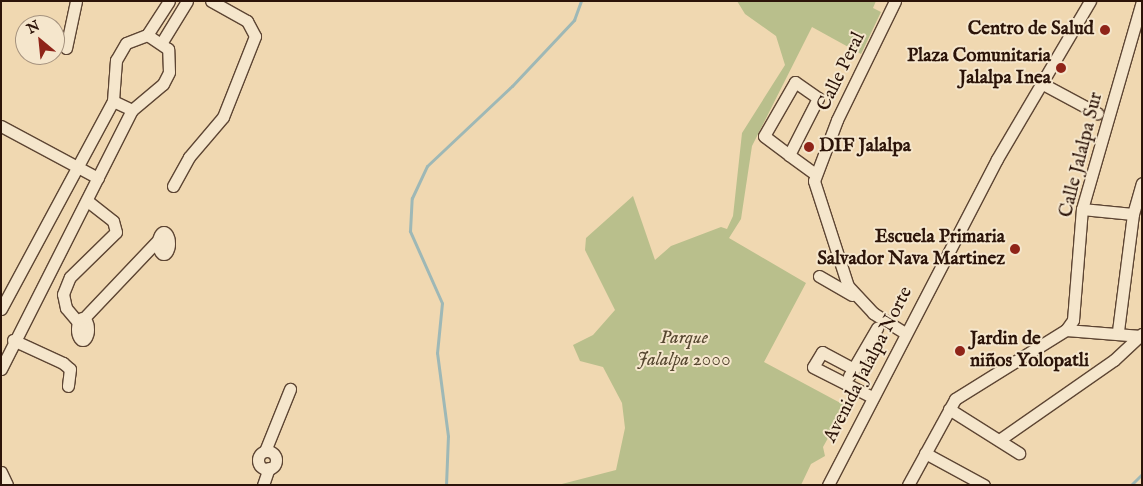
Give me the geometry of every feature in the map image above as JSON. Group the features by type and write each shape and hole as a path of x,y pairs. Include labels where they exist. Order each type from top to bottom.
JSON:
{"street":[{"path":"66,48 76,1"},
{"path":"147,36 169,1"},
{"path":"162,42 186,1"},
{"path":"173,186 189,157 223,117 255,36 247,21 211,1"},
{"name":"Calle Peral","path":"814,173 895,1"},
{"name":"Avenida Jalalpa Norte","path":"828,485 905,332 1041,83 1090,1"},
{"name":"Calle Jalalpa Sur","path":"1066,330 1073,320 1082,209 1142,1"},
{"path":"1,309 113,101 120,52 135,38 147,36 162,42 168,49 169,72 163,84 132,110 87,201 13,340 1,369"},
{"path":"789,155 818,98 795,82 764,136 789,155 814,173 830,238 857,298"},
{"path":"1041,83 1096,113"},
{"path":"113,101 132,110"},
{"path":"1,126 98,178"},
{"path":"1118,331 1133,214 1142,183"},
{"path":"87,201 104,211 116,232 70,277 63,294 66,308 80,320 158,240"},
{"path":"1082,209 1133,214"},
{"path":"819,276 857,298 905,332"},
{"path":"845,384 877,328"},
{"path":"908,485 949,408 964,390 1066,330 1118,331 1141,335"},
{"path":"1002,438 1114,360 1141,335"},
{"path":"13,340 63,363 70,369 68,386"},
{"path":"854,369 822,352 813,368 872,397"},
{"path":"263,485 269,468 259,460 265,451 290,389"},
{"path":"949,408 1002,438 1020,453"},
{"path":"924,453 984,485"},
{"path":"1,472 7,485"}],"green space":[{"name":"Parque Jalalpa 2000","path":"737,1 876,1 873,8 881,12 861,54 812,27 752,146 741,219 729,238 806,283 764,362 846,406 823,447 825,456 811,464 801,485 558,485 616,470 625,428 622,403 603,367 580,361 573,345 593,335 615,310 585,250 586,238 633,196 655,260 671,246 721,227 727,229 733,216 742,133 785,65 776,36 745,14"}],"waterway":[{"path":"446,485 448,436 437,353 442,303 410,231 412,198 427,166 512,86 574,20 581,1"},
{"path":"1131,485 1142,474"}],"place":[{"name":"Centro de Salud","path":"1105,30"},
{"name":"Plaza Comunitaria Jalalpa Inea","path":"1061,68"},
{"name":"DIF Jalalpa","path":"809,147"},
{"name":"Escuela Primaria Salvador Nava Martinez","path":"1015,249"},
{"name":"Jardin de niños Yolopatli","path":"960,351"}]}
